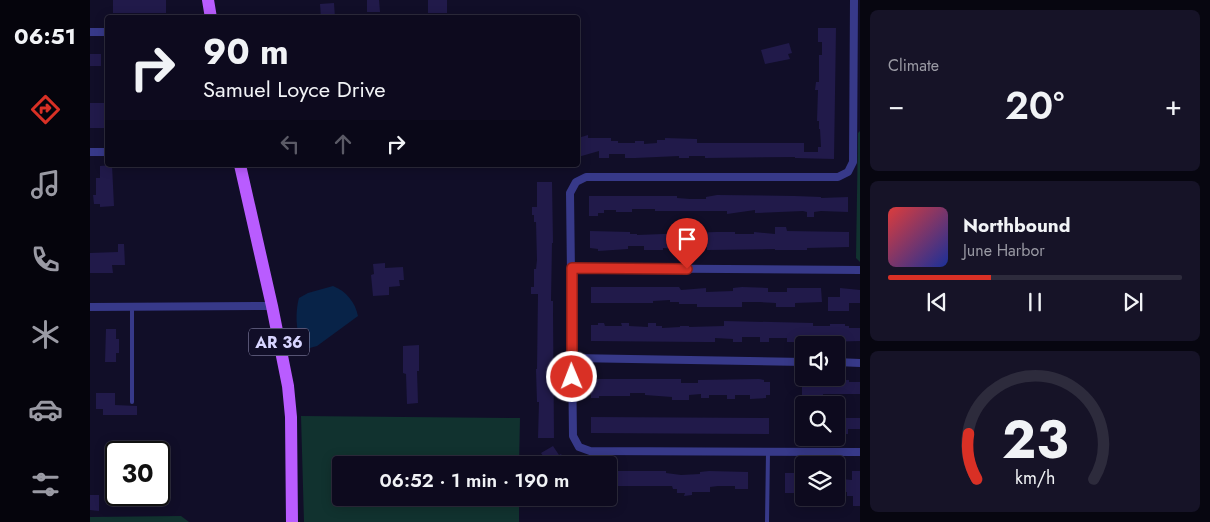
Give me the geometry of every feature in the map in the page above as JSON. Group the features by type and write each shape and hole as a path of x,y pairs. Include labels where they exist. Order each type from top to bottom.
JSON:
{"main road":[{"path":"208,0 210,15"},
{"name":"AR 36","path":"240,167 288,386 291,417 292,522"}],"street":[{"path":"854,0 857,25 857,122 853,162 848,172 838,177 586,178 576,182 570,193 573,436 579,447 590,450 860,452"},
{"path":"90,32 105,32"},
{"path":"90,152 105,152"},
{"path":"572,268 860,270"},
{"path":"90,307 272,306"},
{"path":"572,358 795,362"},
{"path":"845,362 860,362"}],"lane":[{"path":"132,307 132,402"},
{"path":"767,522 768,452"}],"green space":[{"path":"860,131 860,262 856,258 858,133"},
{"path":"301,416 520,418 519,456 332,456 332,506 519,506 519,522 304,522"},
{"path":"181,516 189,522 90,522 90,517"}],"water":[{"path":"333,286 349,298 355,306 358,316 317,346 306,349 302,344 297,324 299,298 308,293"}],"building":[{"path":"113,0 166,0 166,13 113,13"},
{"path":"367,0 379,0 380,12 367,12"},
{"path":"428,0 447,0 447,13 428,13"},
{"path":"334,3 335,15 321,15 320,4"},
{"path":"818,28 836,28 834,159 795,157 705,158 705,156 689,156 689,158 679,158 679,156 625,158 625,154 609,154 609,158 599,158 599,151 580,156 580,137 588,135 588,138 611,138 611,141 618,141 618,143 644,141 644,144 657,143 657,140 665,140 665,138 697,139 697,143 804,143 804,152 818,152 818,147 821,147 819,121 817,121 818,90 815,90 816,82 819,82 819,55 822,55 822,42 818,42"},
{"path":"789,43 792,53 788,54 790,59 765,64 761,50"},
{"path":"90,54 101,54 101,66 90,66"},
{"path":"90,103 105,103 105,128 90,128"},
{"path":"100,166 112,167 114,206 100,207 100,204 94,204 93,195 96,195 96,178 100,178"},
{"path":"537,182 552,182 553,243 551,301 553,301 554,438 538,438 539,402 537,402 536,369 538,294 531,294 531,287 534,287 534,269 536,269 537,260 536,222 534,222 534,215 532,215 532,207 537,207"},
{"path":"717,195 848,197 848,212 821,211 814,212 814,217 807,217 807,212 803,211 755,213 755,210 727,214 727,211 655,211 655,209 632,209 632,212 604,210 604,213 598,213 598,216 589,216 589,196 677,196 677,198 706,199 706,197"},
{"path":"775,227 786,227 787,231 849,232 849,247 807,248 807,250 707,250 707,247 689,247 689,250 663,248 663,250 644,250 644,246 628,246 628,249 598,251 598,249 590,248 590,231 630,232 630,234 637,235 716,232 775,234"},
{"path":"118,244 124,244 125,265 112,265 113,273 90,273 90,253 118,252"},
{"path":"385,263 385,268 403,267 404,280 399,280 400,286 389,287 389,295 373,296 371,275 374,274 373,264"},
{"path":"591,287 679,287 681,290 706,288 706,292 733,291 733,288 742,287 768,288 768,292 787,292 787,288 821,288 822,302 795,303 795,307 776,307 776,303 742,302 742,307 697,307 697,304 679,304 679,302 670,302 670,300 653,301 653,303 591,303"},
{"path":"840,288 860,290 860,303 849,303 849,311 828,311 828,297 840,297"},
{"path":"724,321 813,323 813,326 845,324 849,328 860,328 860,341 845,341 845,336 795,336 795,342 787,342 787,338 769,338 769,342 760,342 760,337 742,337 742,342 733,342 733,339 715,338 715,342 591,341 591,325 598,325 598,323 604,323 605,326 622,326 621,323 629,323 629,326 648,327 648,323 656,323 656,326 662,326 662,328 724,326"},
{"path":"106,329 116,329 116,339 119,339 119,353 116,353 116,362 105,362"},
{"path":"419,345 419,371 417,371 418,403 407,404 406,374 403,373 403,346"},
{"path":"597,379 681,379 681,383 698,383 698,380 759,379 764,380 764,382 770,382 770,395 766,395 766,398 750,399 750,395 735,395 735,399 727,399 727,395 709,395 709,398 701,398 701,394 689,395 689,400 672,400 672,397 630,393 630,396 599,396 599,398 591,398 591,381 597,381"},
{"path":"845,380 860,382 860,394 802,396 802,386 845,386"},
{"path":"96,393 115,393 115,405 137,406 137,415 103,415 103,409 96,409"},
{"path":"591,417 769,418 769,434 591,433"},
{"path":"845,418 860,418 860,429 848,429 848,434 845,434"},
{"path":"553,446 559,455 561,454 562,456 543,456 541,453"},
{"path":"617,471 666,471 666,473 681,475 700,474 700,472 709,471 748,472 748,489 735,489 735,486 718,486 710,487 710,492 692,492 692,495 684,496 685,493 677,493 677,489 673,489 672,486 617,486"},
{"path":"852,471 860,471 860,506 853,506 853,496 847,496 847,492 845,492 845,479 852,480"},
{"path":"785,473 795,473 794,493 785,493"},
{"path":"90,495 99,495 99,511 90,510"}],"route":[{"path":"572,377 572,268 687,269"}]}
